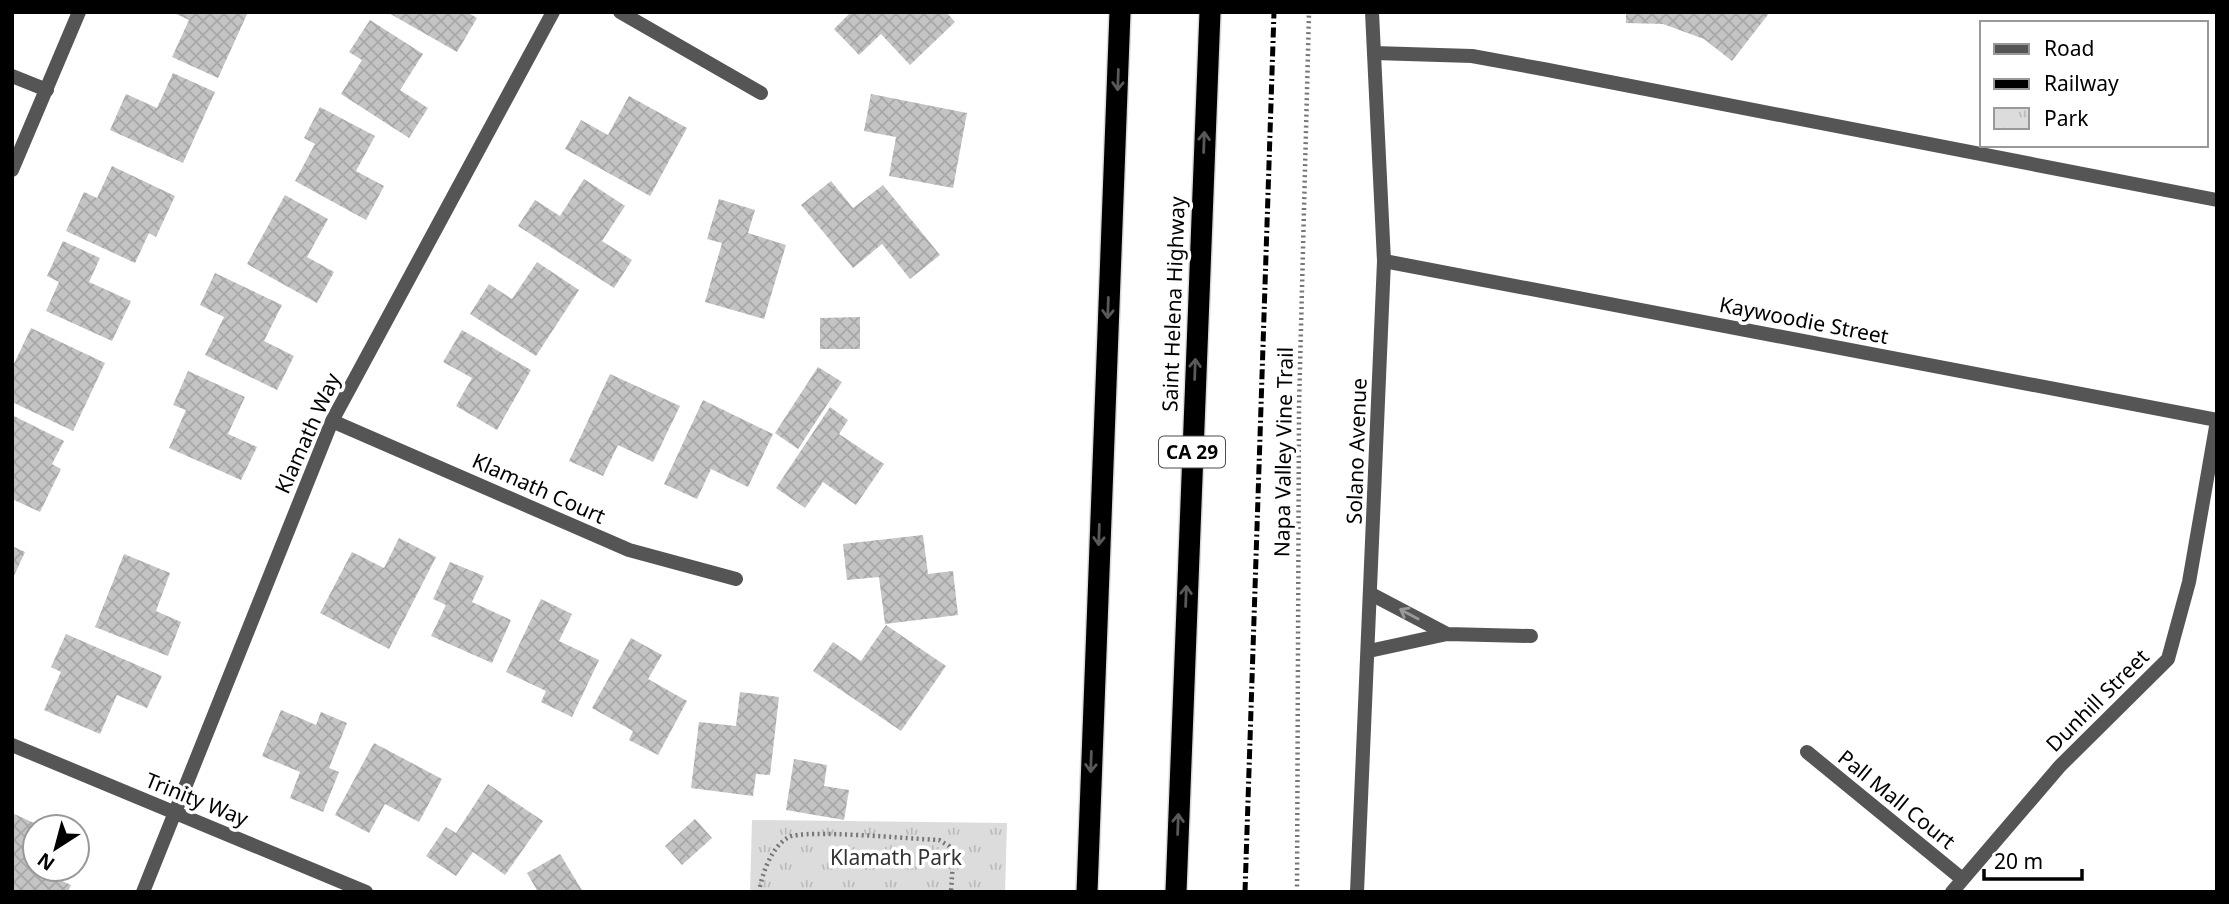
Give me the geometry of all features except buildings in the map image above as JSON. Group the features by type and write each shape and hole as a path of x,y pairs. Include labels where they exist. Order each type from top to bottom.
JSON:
{"highway":[{"path":"1087,892 1120,12"},
{"name":"Saint Helena Highway","path":"1176,892 1210,12"}],"street":[{"path":"12,170 79,12"},
{"name":"Klamath Way","path":"143,892 332,421 552,12"},
{"path":"620,12 761,93"},
{"name":"Solano Avenue","path":"1357,892 1384,261 1372,12"},
{"path":"1374,53 1472,56 1544,68 2217,200"},
{"path":"12,76 47,90"},
{"name":"Kaywoodie Street","path":"1384,261 2217,420"},
{"name":"Dunhill Street","path":"1952,892 1961,878 2060,766 2168,659 2189,582 2217,420"},
{"name":"Klamath Court","path":"332,421 629,550 736,579"},
{"path":"1371,594 1447,634"},
{"path":"1369,652 1447,634 1531,636"},
{"name":"Trinity Way","path":"12,745 320,870 366,892"},
{"name":"Pall Mall Court","path":"1807,752 1961,878"}],"path":[{"name":"Napa Valley Vine Trail","path":"1297,892 1299,407 1309,12"},
{"path":"759,892 771,857 781,842 804,833 939,840 949,846 953,860 951,892"}],"green space":[{"name":"Klamath Park","path":"752,820 1007,823 1005,892 750,892"}],"railway":[{"path":"1245,892 1274,12"}]}
